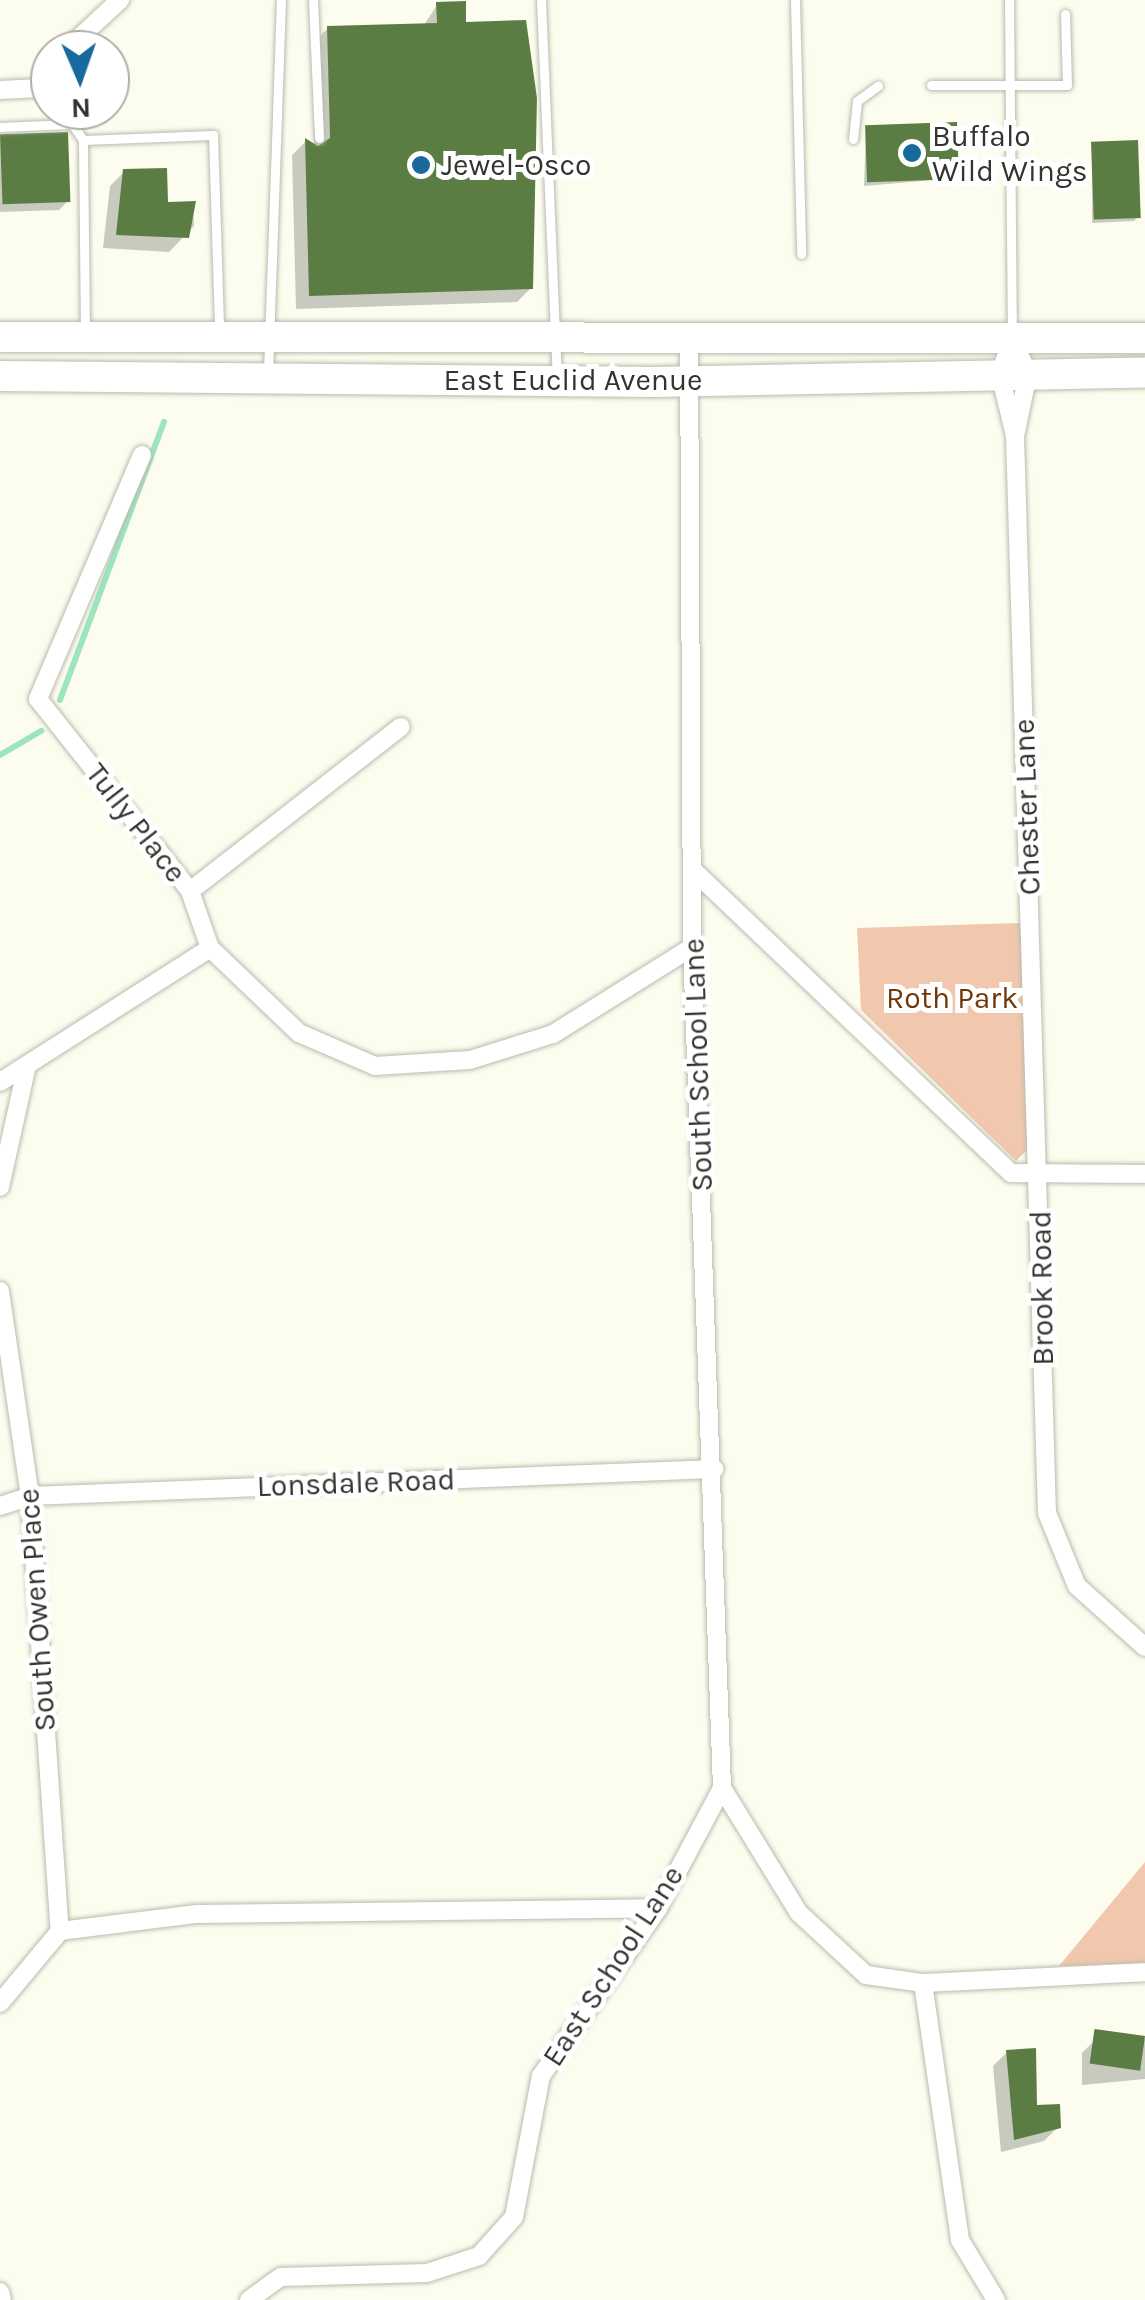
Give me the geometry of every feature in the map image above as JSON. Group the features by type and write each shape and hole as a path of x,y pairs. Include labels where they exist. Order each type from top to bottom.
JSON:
{"main road":[{"name":"East Euclid Avenue","path":"0,337 689,341 1145,338"},
{"name":"East Euclid Avenue","path":"0,376 690,381 1145,373"}],"street":[{"path":"85,30 110,3"},
{"path":"0,90 30,88"},
{"name":"Chester Lane","path":"1012,339 1039,1178"},
{"name":"South School Lane","path":"689,341 696,873 692,947 714,1469 722,1788"},
{"name":"Chester Lane","path":"1014,374 1015,436"},
{"name":"Tully Place","path":"142,454 38,699 190,891 210,948 300,1033 375,1066 470,1060 553,1034 692,947"},
{"path":"190,891 400,727"},
{"name":"Brook Road","path":"696,873 1000,1165 1039,1178 1047,1513 1078,1586 1145,1646"},
{"path":"0,1082 26,1070 210,948"},
{"path":"0,1187 26,1070"},
{"path":"1039,1178 1145,1174"},
{"name":"South Owen Place","path":"0,1291 30,1496 60,1931"},
{"name":"Lonsdale Road","path":"0,1506 30,1496 714,1469"},
{"path":"722,1788 799,1912 866,1975 923,1983 1145,1972"},
{"name":"East School Lane","path":"249,2300 281,2277 427,2272 479,2256 514,2217 541,2076 658,1908 722,1788"},
{"path":"0,2003 38,1950 60,1931 197,1914 658,1908"},
{"path":"923,1983 960,2240 996,2300"},
{"path":"0,2292 2,2300"}],"lane":[{"path":"268,378 282,0"},
{"path":"313,0 319,138"},
{"path":"541,0 557,380"},
{"path":"795,0 802,254"},
{"path":"1009,0 1012,339"},
{"path":"931,85 1066,84 1065,14"},
{"path":"853,140 857,101 878,86"},
{"path":"0,127 72,124 83,140 85,336"},
{"path":"83,140 213,134 219,338"}],"green space":[{"name":"Roth Park","path":"1022,923 1030,1147 1016,1161 861,1010 857,928"},
{"path":"1145,1862 1145,1963 1059,1966"}],"building":[{"name":"Jewel-Osco","path":"466,1 466,22 526,20 537,98 533,289 309,296 305,138 318,146 330,138 327,26 437,23 436,2"},
{"name":"Buffalo Wild Wings","path":"957,122 959,179 867,182 865,125"},
{"path":"68,132 70,202 2,204 0,134"},
{"path":"1138,140 1141,218 1094,220 1091,142"},
{"path":"167,168 168,202 196,201 189,238 116,235 123,169"},
{"path":"1094,2029 1145,2036 1140,2071 1090,2064"},
{"path":"1036,2048 1037,2105 1060,2104 1061,2128 1014,2140 1006,2050"}],"waterway":[{"path":"60,700 164,422"},
{"path":"0,755 41,731"}],"place":[{"name":"Buffalo Wild Wings","path":"912,153"},
{"name":"Jewel-Osco","path":"421,165"}]}
